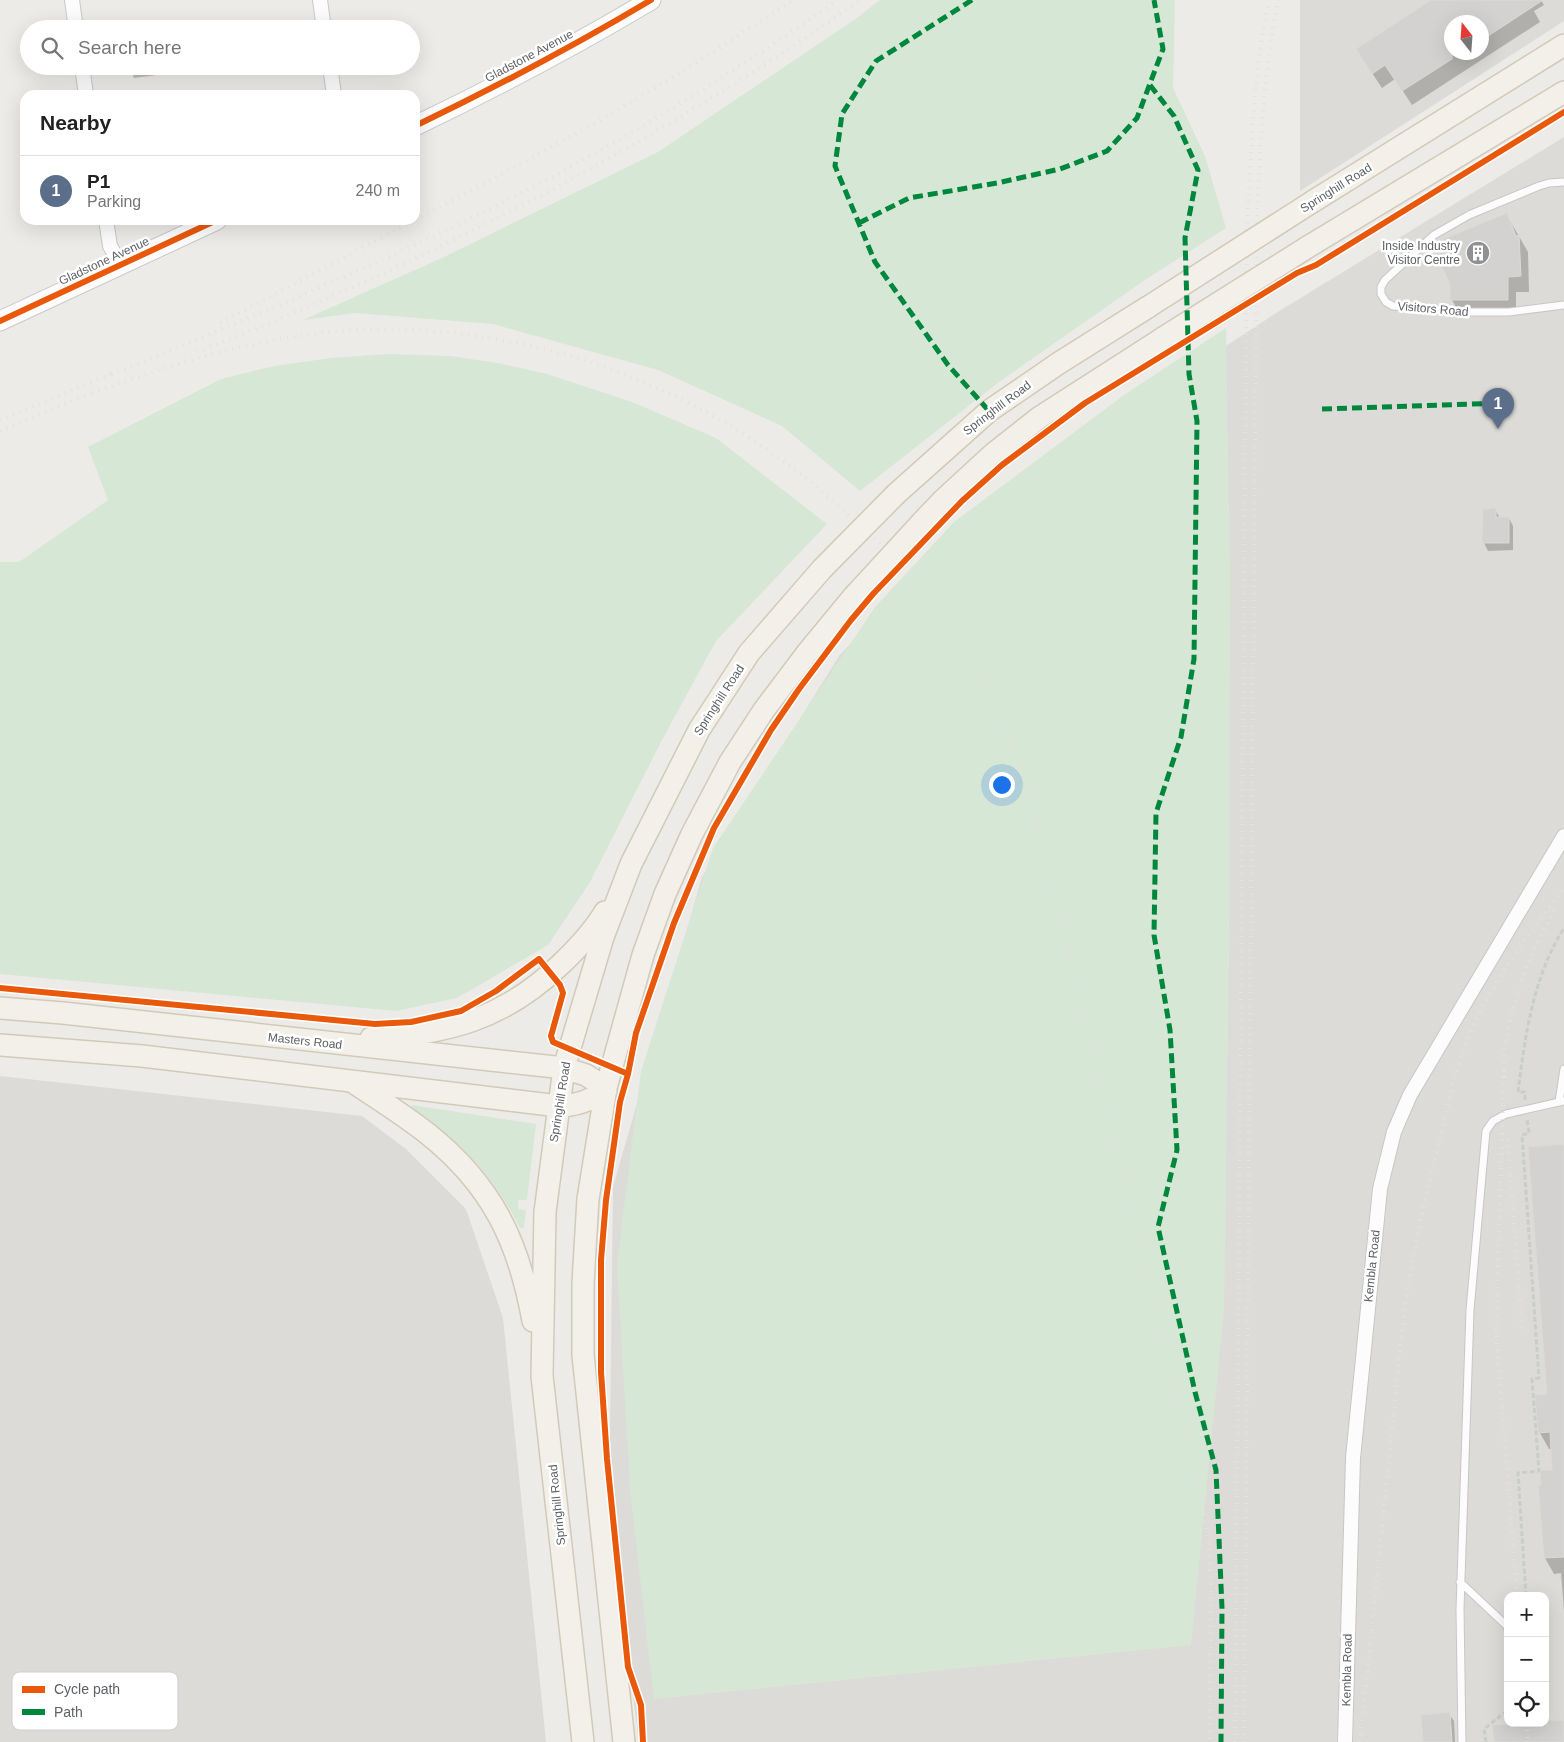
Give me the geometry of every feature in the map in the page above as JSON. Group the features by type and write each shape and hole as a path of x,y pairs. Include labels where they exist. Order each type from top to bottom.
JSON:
{"main road":[{"name":"Gladstone Avenue","path":"420,124 500,85 651,0"},
{"name":"Springhill Road","path":"583,1742 542,1376 542,1312 546,1212 564,1068 603,937 631,864 704,722 749,653 822,569 896,494 989,411 1059,363 1564,45"},
{"path":"624,1742 583,1356 583,1283 588,1200 606,1090 643,956 665,894 692,834 730,762 764,710 807,653 854,596 943,500 993,454 1040,417 1163,338 1311,245 1564,92"},
{"name":"Gladstone Avenue","path":"0,321 206,225"},
{"path":"309,1042 390,1037 439,1031 482,1018 500,1009 535,987 584,940 601,918 631,864"},
{"name":"Masters Road","path":"0,1008 62,1013 309,1042 564,1068 586,1075 606,1090"},
{"path":"0,1045 142,1056 348,1079 559,1106 586,1102 606,1090"},
{"path":"348,1079 409,1120 444,1147 488,1196 511,1239 521,1266 529,1299 542,1376"}],"street":[{"path":"72,0 75,20"},
{"path":"320,0 323,20"},
{"path":"83,75 85,90"},
{"path":"331,75 333,90"},
{"path":"107,225 110,246 121,265"},
{"name":"Kembla Road","path":"1345,1742 1353,1458 1380,1188 1386,1162 1394,1132 1410,1095 1564,836"}],"lane":[{"name":"Visitors Road","path":"1564,182 1539,186 1469,215 1448,226 1424,242 1385,280 1380,291 1386,302 1397,307 1462,312 1509,312 1564,305"},
{"path":"1462,1742 1460,1582 1470,1310 1486,1131 1489,1125 1498,1117 1562,1101 1564,1069"},
{"path":"1460,1582 1504,1623"}],"path":[{"path":"1526,1592 1518,1473 1539,1470 1532,1379 1539,1378 1522,1135 1529,1133 1525,1110 1525,1092 1518,1092 1534,994 1564,928"},
{"path":"1486,1742 1484,1728 1504,1713"}],"shaded area":[{"path":"1300,0 1564,0 1564,21 1300,191"},
{"path":"1564,137 1564,1742 639,1742 609,1512 613,1187 702,877 839,656 978,509 1276,313"},
{"path":"0,1076 362,1116 406,1149 466,1209 503,1318 546,1742 0,1742"}],"green space":[{"path":"880,0 1175,0 1173,88 1205,156 1226,228 1145,280 999,382 860,491 782,426 658,370 493,324 355,313 303,320 444,257 658,152 854,20"},
{"path":"1226,328 1230,570 1229,964 1224,1310 1191,1645 654,1699 630,1489 617,1263 641,1071 713,848 875,607 954,522 1124,395"},
{"path":"388,354 450,356 498,363 547,374 632,402 716,438 827,524 716,641 662,740 590,882 548,945 457,998 396,1011 0,974 0,562 19,562 108,500 88,447 221,379 274,366 331,358"},
{"path":"412,1105 536,1124 527,1200 518,1200 518,1209 526,1210 524,1228 520,1228 498,1191 474,1160 446,1134 412,1108"}],"building":[{"path":"1431,0 1543,0 1489,35 1489,15 1444,15 1444,60 1450,60 1402,91 1385,65 1372,74 1356,49"},
{"name":"Inside Industry Visitor Centre","path":"1507,213 1516,236 1519,235 1521,276 1508,277 1508,300 1450,300 1450,285 1432,244"},
{"path":"1496,508 1496,517 1509,517 1509,543 1482,543 1483,509"},
{"path":"1564,1144 1564,1557 1544,1558 1538,1485 1541,1485 1540,1470 1552,1470 1550,1432 1538,1433 1535,1395 1547,1394 1528,1147"},
{"path":"1450,1712 1452,1742 1423,1742 1421,1715"},
{"path":"1564,1720 1564,1742 1494,1742 1492,1725 1504,1725 1504,1727 1549,1727 1549,1721"}],"railway":[{"path":"420,217 635,100 793,0"},
{"path":"105,377 347,275 443,232 535,186 668,111 754,57 838,0"},
{"path":"197,352 284,317 370,279 456,239 539,196 622,151 703,103 782,53 860,0"},
{"path":"1235,1742 1247,225 1256,84 1269,0"},
{"path":"1244,1742 1257,218 1266,81 1278,0"},
{"path":"220,323 406,225"},
{"path":"92,393 217,353 331,331 406,330 475,336 542,349 608,368 672,395 733,428 790,467 844,511 901,565 966,658 1003,726 1029,795 1042,841 1195,1467 1208,1537 1211,1586 1210,1742"},
{"path":"0,420 111,374"},
{"path":"0,431 97,391"},
{"path":"1360,1742 1405,1303 1436,1154 1459,1064 1474,1024 1515,954 1564,889"},
{"path":"1504,1077 1508,1034 1519,988 1537,944 1557,907"},
{"path":"1504,1070 1496,1329 1517,1592"},
{"path":"1508,1139 1522,1331"},
{"path":"1527,1727 1528,1742"}],"marked path":[{"path":"972,0 876,61 842,114 835,166 875,262 948,365 989,411"},
{"path":"859,223 909,198 997,183 1060,169 1107,151 1137,118 1163,49 1154,0"},
{"path":"1150,85 1174,116 1198,170 1185,238 1189,374 1197,421 1194,659 1181,737 1156,813 1154,935 1170,1030 1177,1150 1158,1227 1195,1392 1216,1470 1222,1608 1221,1742"},
{"path":"1322,409 1506,403"}],"cycle path":[{"path":"420,124 534,66 651,0"},
{"path":"643,1742 641,1705 628,1667 607,1459 601,1372 601,1260 606,1200 620,1102 636,1033 674,923 714,828 771,730 851,620 873,594 962,501 1002,465 1085,403 1297,273 1316,265 1564,112"},
{"path":"0,321 206,225"},
{"path":"0,988 375,1024 411,1022 461,1011 496,991 539,959 560,985 563,993 551,1036 553,1042 628,1074"}],"place":[{"name":"Inside Industry Visitor Centre","path":"1478,253"},
{"name":"P1","path":"1498,429"}]}
